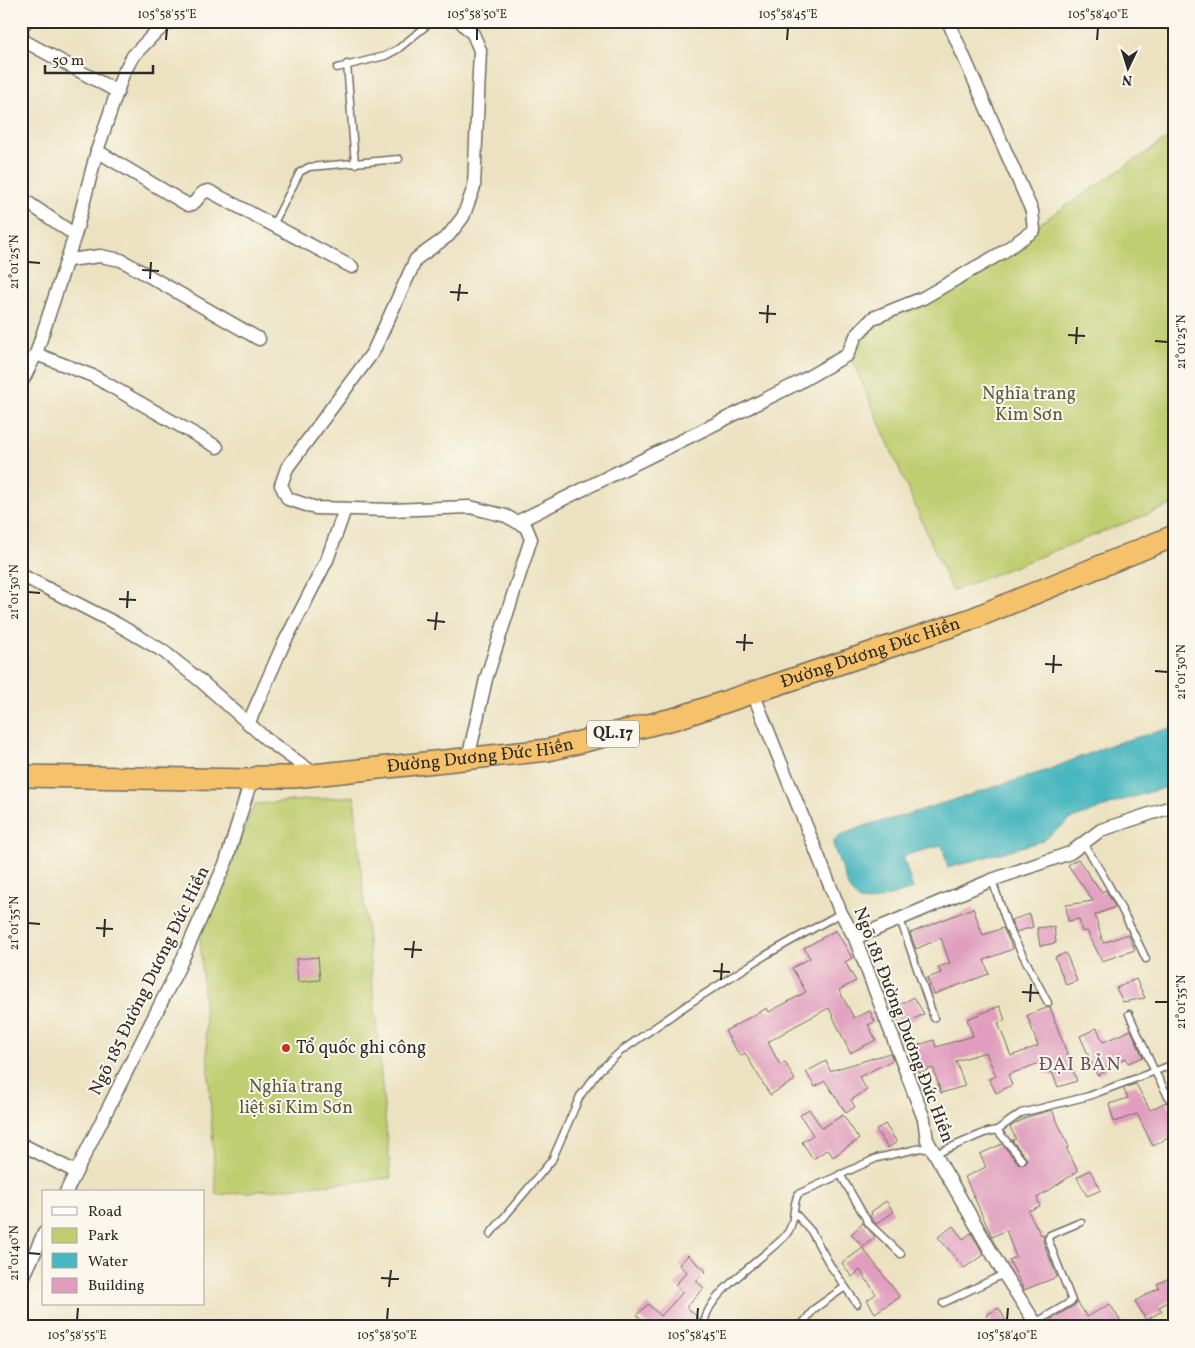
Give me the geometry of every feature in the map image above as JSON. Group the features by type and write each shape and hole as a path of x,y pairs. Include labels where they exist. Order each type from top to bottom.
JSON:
{"highway":[{"name":"Đường Dương Đức Hiền","path":"21,776 251,780 258,777 316,775 548,750 677,718 969,620 1174,536"}],"street":[{"path":"26,21 21,29 22,38 26,42 118,92"},
{"path":"21,384 36,354 69,260 97,151 123,74 133,56 153,35 170,21"},
{"path":"460,21 473,34 480,50 474,187 463,217 448,236 416,259 373,352 287,468 281,485 288,499 316,508 470,507 506,516 526,527 531,539 486,680 468,759"},
{"path":"517,522 798,383 847,355 856,336 873,318 923,298 1003,252 1034,230 1032,211 948,21"},
{"path":"97,151 188,205 194,203 202,192 208,191 352,267"},
{"path":"21,198 76,235"},
{"path":"69,260 100,256 121,260 259,339"},
{"path":"36,354 93,376 217,447"},
{"path":"249,722 282,647 326,560 345,509"},
{"path":"21,576 117,624 163,651 249,722 266,739 316,775"},
{"name":"Ngõ 181 Đường Dương Đức Hiền","path":"753,693 841,913 854,938 924,1119 927,1140 936,1151 1004,1274 1037,1325"},
{"name":"Ngõ 185 Đường Dương Đức Hiền","path":"67,1190 178,968 226,862 251,780"},
{"path":"854,938 992,880 1070,853 1101,830 1174,806"},
{"path":"21,1144 76,1172"},
{"path":"21,1282 42,1237"}],"lane":[{"path":"337,68 385,56 398,49 432,21"},
{"path":"347,64 355,164"},
{"path":"273,225 300,172 309,167 398,159"},
{"path":"1083,843 1119,904 1146,959"},
{"path":"992,880 1008,927 1048,1003"},
{"path":"490,1234 552,1160 580,1096 600,1070 621,1051 687,1004 766,955 841,913"},
{"path":"900,919 934,1018"},
{"path":"1129,1014 1155,1072 1174,1107"},
{"path":"710,1327 705,1323 707,1312 744,1270 784,1237 791,1228 798,1194 877,1158 921,1148 936,1151 997,1130 1021,1113 1083,1098 1174,1064"},
{"path":"997,1130 1022,1160"},
{"path":"840,1174 869,1224 900,1254"},
{"path":"794,1212 815,1237 824,1256 857,1304"},
{"path":"1037,1325 1072,1301 1048,1239 1050,1235 1081,1222"},
{"path":"943,1303 1004,1274"},
{"path":"800,1327 814,1309 845,1287"}],"green space":[{"name":"Nghĩa trang Kim Sơn","path":"1174,134 1174,504 952,591 850,355 873,318 929,297"},
{"name":"Nghĩa trang liệt sĩ Kim Sơn","path":"354,796 391,1178 216,1195 200,937 255,804"}],"water":[{"path":"1174,727 1174,785 1123,800 1070,820 1042,841 948,868 942,845 903,856 913,889 870,902 859,901 849,889 834,847 834,840 838,836 873,823 899,817 1045,771 1113,744"}],"building":[{"path":"1078,859 1101,892 1106,890 1115,907 1095,915 1103,943 1128,934 1135,950 1102,961 1087,931 1082,932 1079,919 1068,921 1066,905 1093,901 1068,865"},
{"path":"973,908 983,935 1003,928 1013,949 984,960 989,974 934,994 927,978 941,973 938,967 950,963 941,938 916,949 910,933"},
{"path":"1030,914 1033,927 1016,932 1011,920"},
{"path":"1054,926 1056,943 1040,946 1037,928"},
{"path":"836,930 852,958 845,962 856,981 839,990 854,1018 870,1011 875,1022 868,1025 876,1040 850,1053 829,1008 768,1042 780,1065 785,1062 795,1080 770,1095 745,1053 740,1056 725,1031 767,1008 769,1012 806,992 792,968 810,958 804,948"},
{"path":"1066,953 1077,981 1066,985 1055,957"},
{"path":"318,957 320,980 298,982 296,959"},
{"path":"1136,979 1145,998 1123,1002 1116,988"},
{"path":"914,997 924,1014 901,1026 892,1009"},
{"path":"1000,1006 1005,1020 998,1023 1011,1056 1038,1046 1027,1015 1050,1007 1077,1081 1058,1087 1052,1072 1046,1074 1042,1062 1008,1075 1012,1085 996,1093 989,1079 996,1076 986,1052 956,1061 965,1086 941,1093 933,1068 919,1073 909,1048 934,1040 936,1047 973,1036 967,1019"},
{"path":"1097,1028 1103,1042 1131,1030 1143,1057 1128,1063 1126,1058 1106,1067 1107,1071 1097,1075 1080,1036"},
{"path":"890,1053 893,1060 859,1077 867,1090 851,1100 855,1107 846,1113 825,1081 815,1087 806,1072 826,1061 830,1071"},
{"path":"1136,1084 1150,1110 1166,1102 1174,1112 1174,1135 1153,1146 1137,1114 1114,1122 1109,1104 1128,1098 1123,1088"},
{"path":"809,1109 822,1128 843,1115 859,1139 833,1157 828,1149 813,1159 802,1142 813,1135 800,1115"},
{"path":"1052,1110 1069,1147 1066,1148 1078,1171 1037,1198 1040,1206 1028,1211 1041,1235 1044,1234 1043,1241 1057,1277 1024,1290 1009,1260 1016,1257 1006,1230 992,1237 965,1177 986,1167 980,1154 1002,1144 1019,1164 1025,1164 1027,1159 1012,1140 1016,1139 1010,1127 1027,1117"},
{"path":"885,1124 897,1142 888,1148 876,1130"},
{"path":"1090,1170 1101,1190 1087,1196 1077,1177"},
{"path":"886,1201 894,1212 876,1224 870,1216 871,1212"},
{"path":"863,1223 875,1237 863,1247 851,1234"},
{"path":"953,1226 963,1239 971,1233 984,1255 964,1268 938,1237"},
{"path":"863,1248 900,1297 875,1313 867,1300 876,1294 860,1270 852,1277 842,1263"},
{"path":"688,1255 706,1271 696,1281 704,1288 686,1307 701,1320 702,1327 650,1327 637,1315 648,1304 661,1316 683,1292 675,1285 687,1272 679,1265"},
{"path":"1167,1279 1174,1291 1174,1298 1159,1307 1162,1311 1146,1320 1135,1301 1159,1288 1157,1284"},
{"path":"1077,1301 1087,1317 1110,1304 1124,1327 1054,1327 1050,1320 1075,1305"},
{"path":"999,1308 1009,1327 993,1327 986,1315"}],"place":[{"name":"Tổ quốc ghi công","path":"286,1048"}],"district":[{"name":"ĐẠI BẢN","path":"1080,1065"}]}
